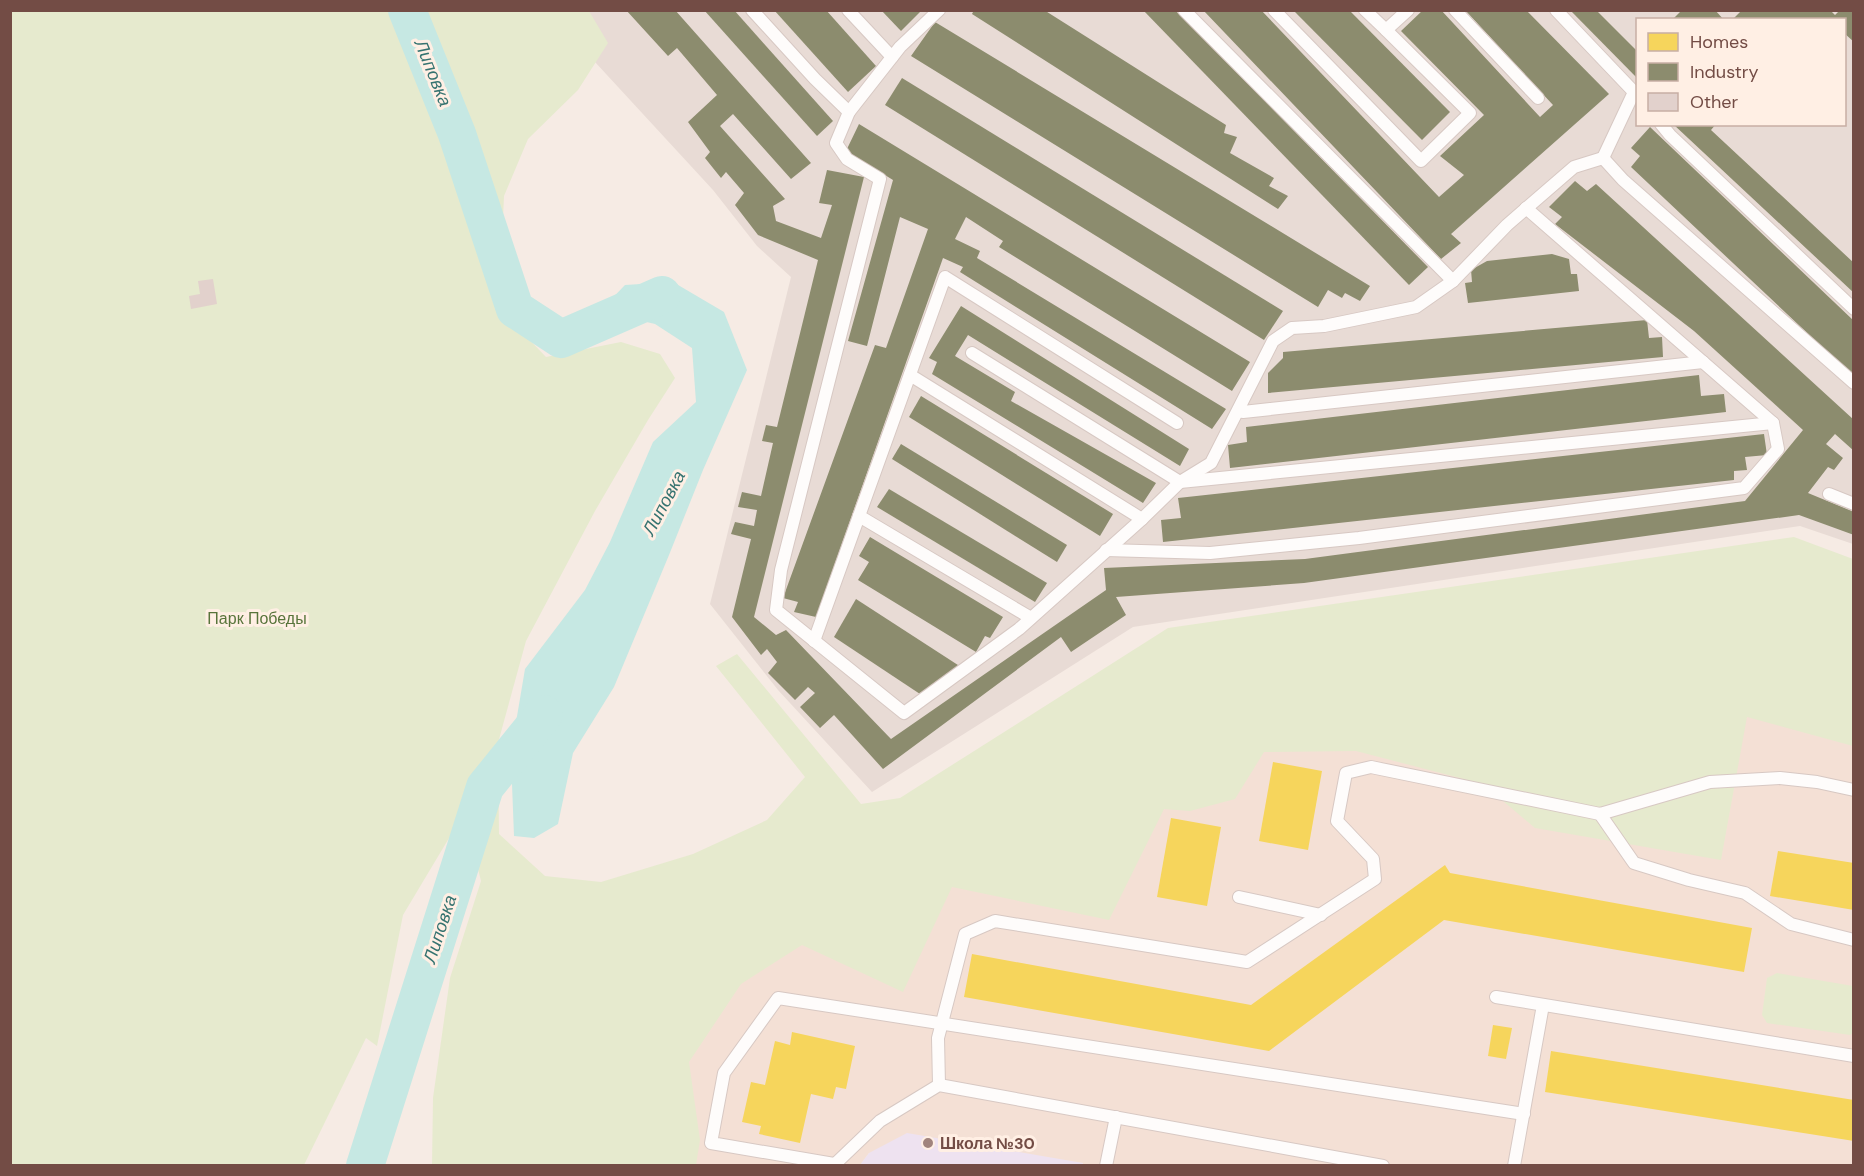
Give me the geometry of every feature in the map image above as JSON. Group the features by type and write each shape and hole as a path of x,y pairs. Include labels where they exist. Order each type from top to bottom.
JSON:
{"lane":[{"path":"752,10 815,79 849,112"},
{"path":"848,10 892,57"},
{"path":"939,10 900,47 849,112 836,143 847,159 880,179 781,570 776,610 904,713 1019,629 1142,519 1179,482 1211,464 1273,341 1292,328 1324,326 1416,307 1453,281 1507,225 1574,167 1603,158 1636,94 1556,10"},
{"path":"1184,10 1453,281"},
{"path":"1274,10 1421,161 1470,113 1365,10"},
{"path":"1386,30 1408,10"},
{"path":"1455,10 1538,98"},
{"path":"1663,126 1854,309"},
{"path":"1603,158 1623,180 1854,383"},
{"path":"1106,550 1210,554 1359,538 1744,488 1778,449 1773,423 1526,208"},
{"path":"814,641 945,277 1177,423"},
{"path":"972,353 1179,482 1773,423"},
{"path":"1243,412 1703,362"},
{"path":"910,375 1142,519"},
{"path":"1829,494 1854,504"},
{"path":"859,516 1031,618"},
{"path":"939,1085 938,1038 965,934 995,921 1247,962 1375,879 1373,859 1337,821 1346,773 1371,767 1600,814 1710,782 1780,778 1816,782 1854,790"},
{"path":"1600,814 1634,863 1689,880 1745,893 1791,924 1854,940"},
{"path":"1239,897 1321,915"},
{"path":"1496,997 1854,1056"},
{"path":"1383,1166 939,1085 880,1121 833,1165 711,1143 724,1073 778,998 1524,1114"},
{"path":"1514,1166 1543,1005"},
{"path":"1106,1166 1116,1117"}],"shaded area":[{"path":"548,11 1853,11 1853,544 1800,526 1133,627 872,792 778,690 710,604 791,277 757,246 713,190"},
{"path":"1300,654 1853,709 1853,1165 1083,1166 1083,1163 869,1153 860,1165 613,1166 693,964"},
{"name":"Школа №30","path":"907,1133 1083,1163 1082,1165 860,1165 869,1153"}],"green space":[{"name":"Парк Победы","path":"10,11 589,11 608,43 578,90 528,139 504,196 499,308 546,357 621,342 660,354 675,378 595,511 526,641 498,743 499,834 545,876 601,882 693,854 767,820 805,777 716,666 737,654 861,804 900,798 1168,628 1794,537 1853,559 1853,746 1747,717 1721,860 1535,828 1483,784 1356,751 1264,752 1235,799 1190,811 1164,809 1109,920 952,887 903,992 802,945 741,984 689,1062 700,1140 696,1165 432,1165 433,1098 450,978 481,881 464,813 403,915 377,1046 366,1038 304,1165 11,1165"},
{"path":"1777,973 1853,986 1853,1033 1850,1035 1767,1023 1762,1015 1767,978"}],"water":[{"path":"673,282 724,312 747,370 703,470 614,687 573,753 558,824 534,838 514,836 513,740 525,669 585,590 610,542 653,442 696,402 692,348 655,324 600,311 625,285"}],"building: Homes":[{"path":"1273,762 1322,771 1308,850 1259,841"},
{"path":"1171,818 1221,827 1207,906 1157,897"},
{"path":"1778,851 1854,863 1854,910 1770,896"},
{"path":"1445,865 1450,873 1752,928 1744,972 1444,920 1269,1051 964,997 972,954 1251,1005"},
{"path":"1493,1025 1512,1028 1506,1059 1488,1056"},
{"path":"792,1032 855,1046 846,1089 836,1087 833,1099 811,1094 800,1143 759,1134 761,1126 742,1122 751,1082 765,1085 775,1041 790,1045"},
{"path":"1551,1051 1854,1100 1854,1141 1545,1092"}],"building: Industry":[{"path":"626,10 675,10 811,163 791,179 733,114 720,126 785,199 773,206 776,221 821,238 832,205 819,203 827,170 864,177 754,617 776,635 786,630 891,739 1106,590 1104,568 1305,559 1745,501 1803,430 1694,331 1555,224 1562,217 1549,207 1575,181 1587,191 1596,184 1854,420 1854,451 1835,434 1826,444 1843,458 1834,470 1828,467 1808,493 1854,512 1854,535 1799,515 1304,583 1116,597 1126,615 1071,652 1061,637 883,769 834,715 820,728 800,707 815,693 808,687 795,700 768,673 777,662 767,649 761,655 732,617 751,539 731,534 735,522 754,526 757,510 738,507 742,492 761,496 773,443 762,441 766,425 777,427 818,260 758,235 735,205 744,193 726,172 721,178 705,158 710,152 688,122 717,95 677,48 668,56"},
{"path":"704,10 734,10 833,121 817,136"},
{"path":"774,10 826,10 876,66 848,92"},
{"path":"881,10 922,10 901,31"},
{"path":"974,10 1044,10 1226,125 1224,133 1237,137 1230,153 1274,178 1269,186 1288,196 1278,209 972,14"},
{"path":"1143,10 1175,10 1428,267 1409,285"},
{"path":"1203,10 1261,10 1439,197 1464,175 1440,156 1484,115 1401,31 1423,10 1441,10 1540,117 1553,105 1465,10 1526,10 1609,94 1451,234 1461,243 1441,259"},
{"path":"1293,10 1349,10 1450,112 1422,140"},
{"path":"1570,10 1596,10 1636,50 1636,77"},
{"path":"1682,10 1715,10 1722,18 1674,18"},
{"path":"1742,10 1830,10 1835,15 1840,10 1854,10 1854,42 1846,35 1846,18 1734,18"},
{"path":"935,22 1370,286 1360,301 1345,293 1342,298 1328,290 1318,307 911,56"},
{"path":"902,78 1283,311 1264,340 885,105"},
{"path":"859,124 1250,362 1232,391 999,247 1003,241 966,217 955,239 980,251 977,258 1226,409 1212,429 960,272 963,267 943,258 816,617 794,612 798,602 783,598 875,345 886,348 928,229 900,217 867,346 848,341 893,180 846,151"},
{"path":"1675,126 1714,126 1711,130 1854,263 1854,293"},
{"path":"1650,127 1854,321 1854,377 1631,167 1640,156 1631,148"},
{"path":"1552,254 1569,259 1571,274 1577,274 1579,291 1468,303 1465,283 1472,282 1471,270 1487,261"},
{"path":"961,306 1189,449 1180,466 968,335 955,356 1015,392 1011,401 1156,483 1143,503 932,374 937,362 929,358"},
{"path":"1647,320 1649,338 1662,337 1663,357 1268,393 1268,373 1283,358 1283,352"},
{"path":"1699,375 1701,396 1724,394 1726,412 1230,468 1228,445 1247,442 1246,427"},
{"path":"921,396 1113,514 1100,536 909,417"},
{"path":"1764,434 1767,455 1745,457 1747,470 1734,471 1734,480 1163,542 1161,520 1181,518 1178,498"},
{"path":"901,444 1067,545 1057,562 892,459"},
{"path":"889,489 1047,583 1035,602 877,507"},
{"path":"870,537 1003,617 990,638 985,636 976,652 858,580 869,562 859,556"},
{"path":"856,599 961,667 920,694 834,637"}],"building: Other":[{"path":"213,279 217,304 191,309 189,296 200,294 198,281"}],"waterway":[{"name":"Липовка","path":"407,10 457,134 515,309 561,339 662,295"},
{"name":"Липовка","path":"365,1166 485,787 544,714"}],"place":[{"name":"Школа №30","path":"928,1143"}]}
